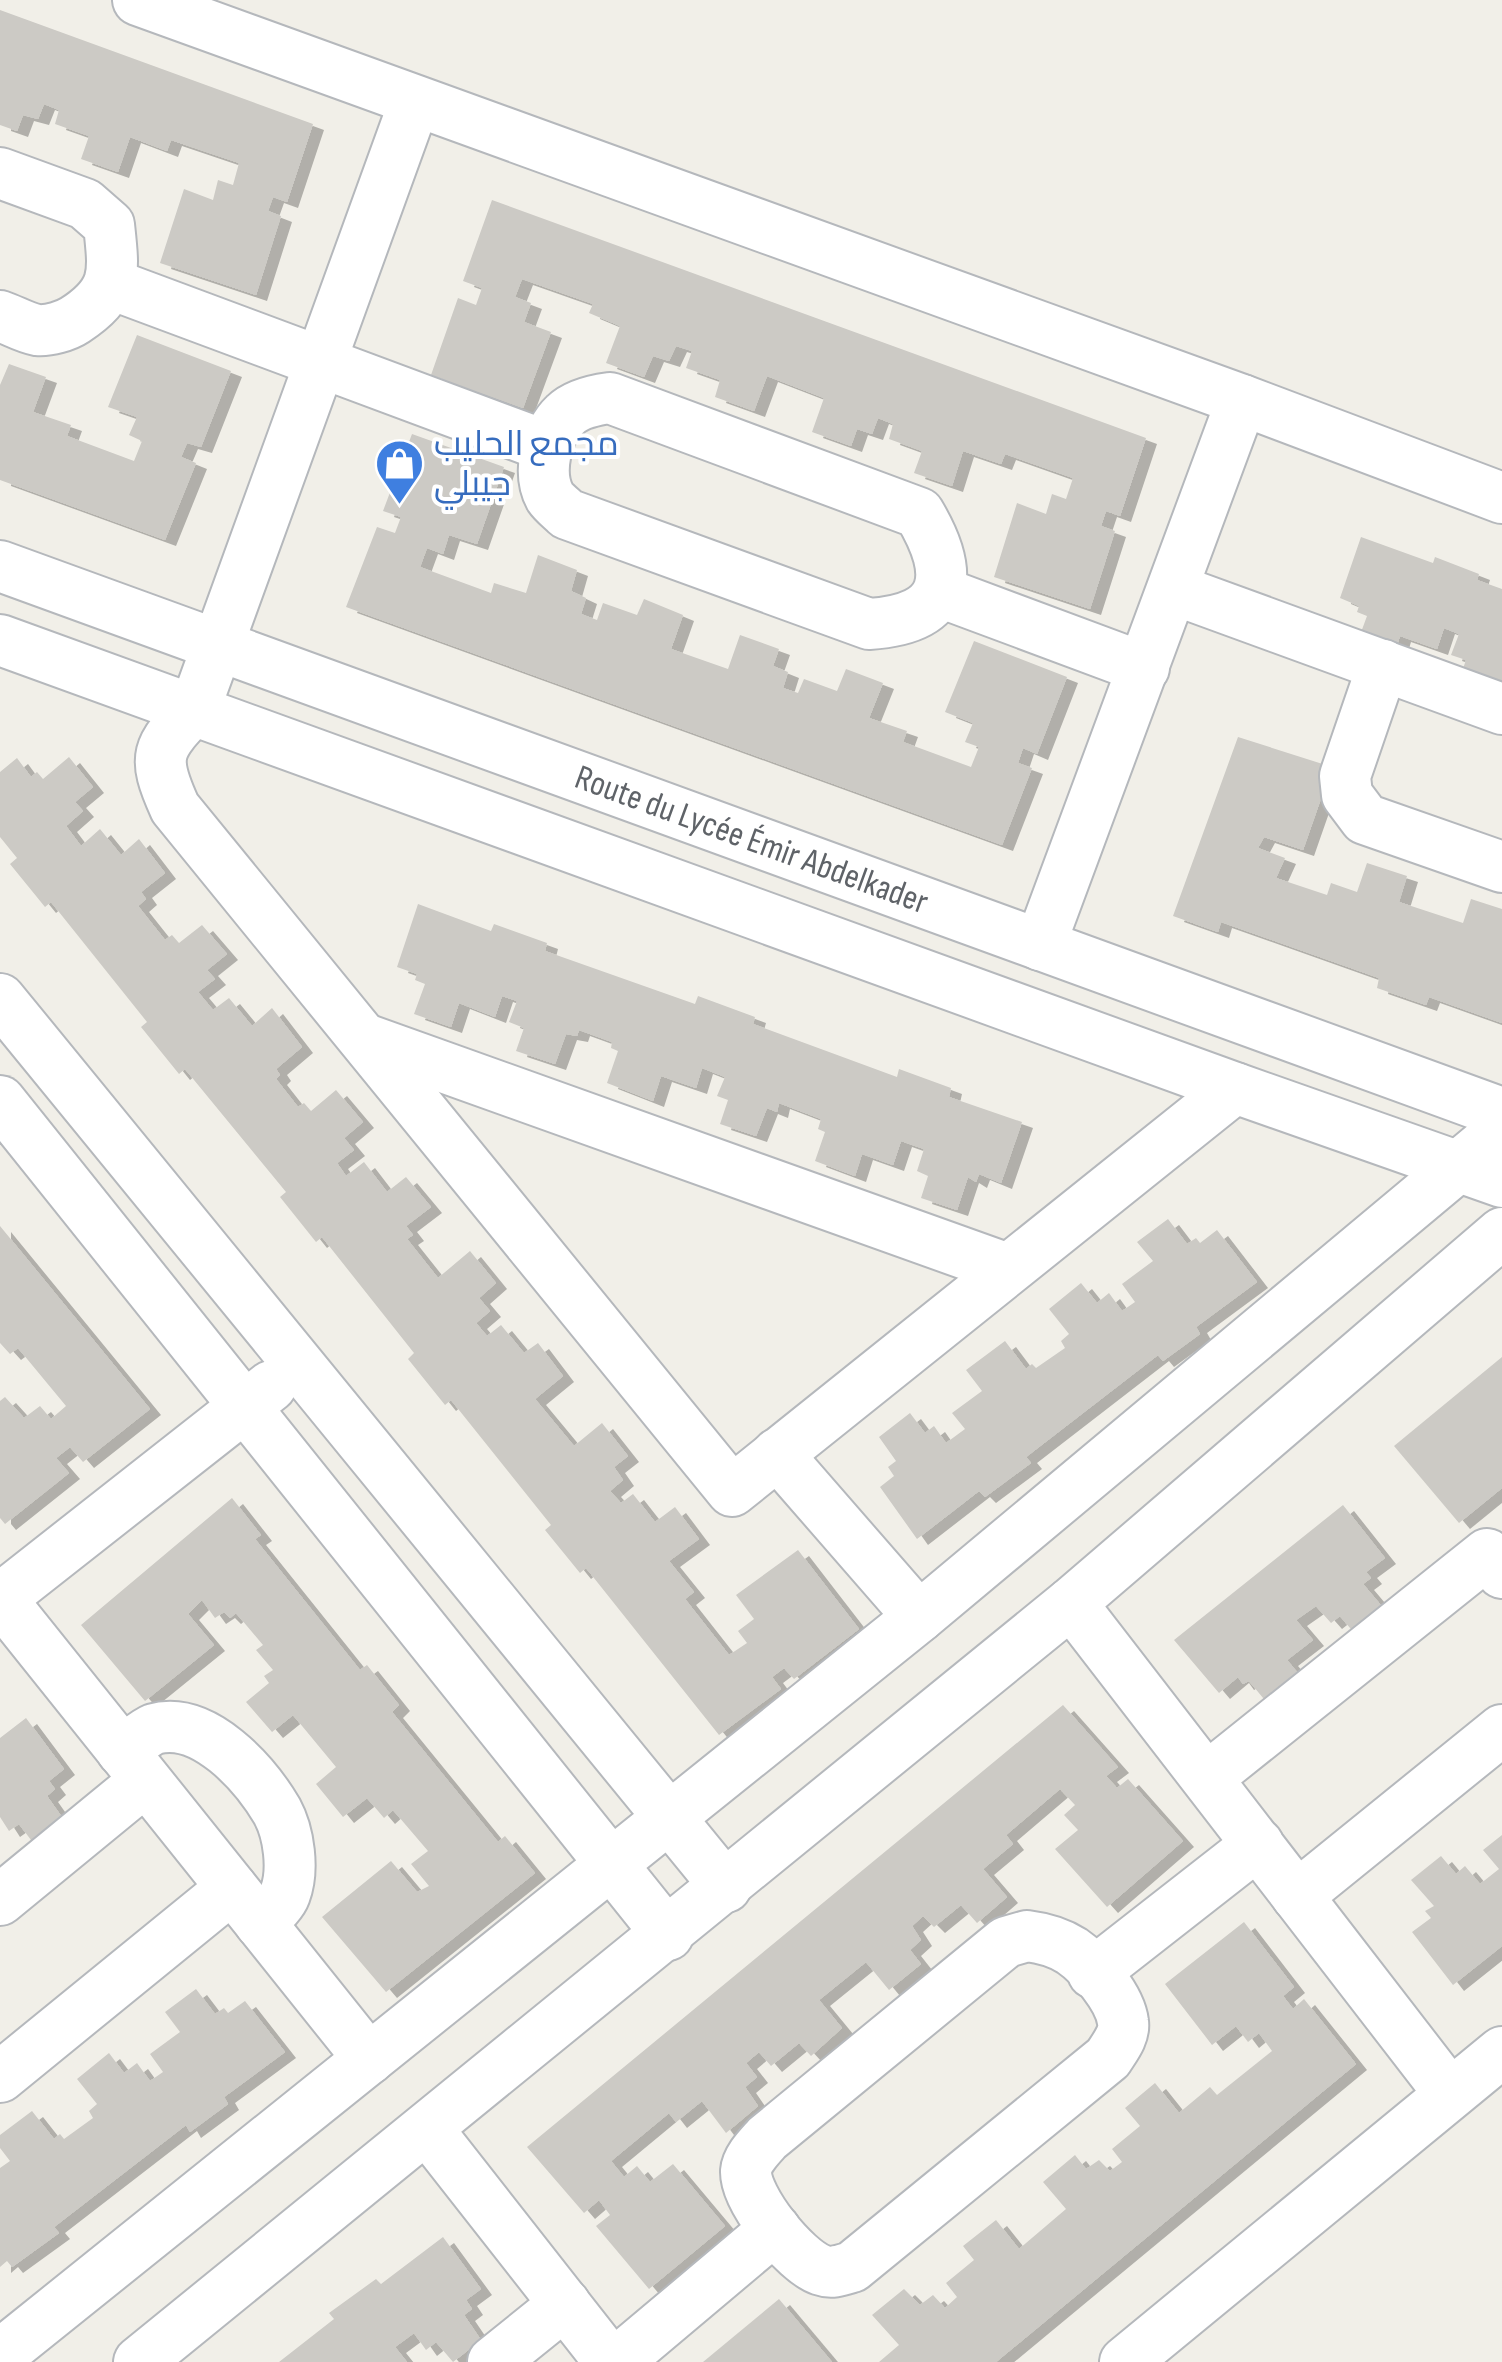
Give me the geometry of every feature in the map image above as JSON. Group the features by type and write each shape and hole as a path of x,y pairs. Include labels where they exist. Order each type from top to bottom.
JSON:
{"street":[{"path":"138,0 1502,498"},
{"path":"415,101 196,708 166,739 160,758 162,778 175,808 732,1491 1235,1088"},
{"path":"0,172 85,204 109,225 111,284 98,304 68,325 40,330 0,316"},
{"path":"111,284 546,446"},
{"path":"610,398 919,513 937,543 942,569 940,592 922,610 897,622 868,624 567,514 550,497 545,475 546,446 565,414 591,401 610,398"},
{"path":"1040,945 1242,400"},
{"name":"Route du Lycée Émir Abdelkader","path":"0,566 1502,1113"},
{"path":"1174,588 1502,709"},
{"path":"940,592 1144,668"},
{"name":"Route du Lycée Émir Abdelkader","path":"0,640 1480,1174"},
{"path":"1382,665 1345,776 1347,795 1365,820 1502,867"},
{"path":"0,999 726,1887"},
{"path":"364,1040 1008,1269"},
{"path":"436,1065 442,1136"},
{"path":"0,1101 668,1934"},
{"path":"0,2355 919,1617 1480,1174 1502,1130"},
{"path":"139,2362 1071,1604 1502,1233"},
{"path":"297,1365 0,1599 369,2059"},
{"path":"777,1454 919,1617"},
{"path":"1208,1777 1486,1554 1502,1574"},
{"path":"1071,1604 1450,2094"},
{"path":"0,1900 134,1766 154,1730 177,1728 207,1736 234,1756 278,1812 288,1843 289,1878 284,1899 246,1906 0,2077"},
{"path":"1297,1896 1502,1730"},
{"path":"1093,1973 1258,1844"},
{"path":"1027,1936 1047,1938 1074,1952 1093,1973 1116,2003 1124,2023 1108,2058 852,2267 837,2272 822,2270 806,2262 774,2229 749,2192 746,2168 755,2151 1006,1942 1027,1936"},
{"path":"1124,2362 1502,2052"},
{"path":"428,2130 610,2362"},
{"path":"617,2362 774,2229"},
{"path":"493,2362 565,2304"}],"building":[{"path":"0,10 313,124 287,202 273,197 268,211 281,216 256,295 160,263 184,189 213,200 218,180 233,185 239,163 171,140 167,151 130,137 118,172 81,159 89,136 55,124 59,110 44,104 38,119 23,115 17,131 0,125"},
{"path":"492,200 1146,438 1120,516 1106,511 1101,526 1115,531 1090,609 994,577 1017,503 1046,514 1052,494 1066,499 1073,478 1005,454 1001,464 963,451 952,486 914,473 922,451 889,439 893,424 878,418 872,434 857,429 851,446 812,432 824,398 767,376 754,411 715,397 720,380 686,368 692,351 676,346 669,361 653,356 644,377 606,363 620,326 589,313 593,304 522,279 515,297 531,303 524,322 551,332 523,408 431,375 458,298 476,305 482,288 463,281"},
{"path":"137,335 231,371 201,447 187,443 181,457 196,463 165,540 0,480 0,385 9,364 46,377 33,412 71,425 67,436 134,461 142,441 129,435 137,417 108,407"},
{"path":"412,434 504,467 477,544 449,535 443,554 427,548 420,567 491,593 494,583 526,593 538,555 577,570 571,591 586,598 581,614 597,620 603,603 637,615 644,599 683,615 671,649 728,669 740,635 779,649 773,666 788,672 783,688 798,693 804,679 837,691 846,669 883,683 869,718 907,731 903,742 971,767 979,747 965,742 973,723 945,712 974,641 1067,677 1037,754 1023,748 1018,763 1032,768 1002,845 346,607 377,527 395,533 401,517 383,511"},
{"path":"1361,537 1433,563 1435,557 1479,574 1477,580 1502,589 1502,682 1497,697 1458,683 1466,660 1451,655 1459,634 1444,628 1437,649 1400,636 1393,659 1356,646 1367,616 1357,612 1359,606 1340,598"},
{"path":"1238,737 1332,767 1303,850 1264,837 1258,848 1285,858 1276,878 1327,895 1331,883 1357,892 1367,863 1407,876 1399,902 1463,923 1471,899 1502,909 1502,1023 1429,997 1426,1005 1377,988 1379,978 1221,922 1218,932 1173,916"},
{"path":"69,757 93,787 75,802 83,811 66,826 81,846 100,829 121,855 139,839 165,873 141,892 146,899 138,906 165,940 172,935 179,943 202,925 227,954 207,970 215,979 198,992 213,1010 229,998 252,1026 272,1008 302,1047 276,1069 280,1075 276,1079 298,1107 304,1103 311,1111 336,1090 363,1122 344,1138 354,1150 337,1163 346,1176 364,1162 387,1192 406,1177 431,1207 406,1226 413,1235 407,1239 438,1278 470,1251 496,1283 479,1298 490,1311 476,1323 487,1336 501,1325 524,1353 538,1343 563,1376 535,1399 574,1446 602,1423 628,1456 614,1467 623,1480 610,1491 621,1503 633,1494 655,1522 675,1507 699,1539 669,1561 694,1592 685,1599 729,1655 747,1643 738,1631 754,1619 736,1595 798,1550 859,1629 794,1679 784,1668 772,1677 781,1689 719,1735 586,1568 580,1573 545,1530 551,1525 451,1400 445,1405 408,1359 414,1353 322,1237 316,1242 280,1197 286,1192 185,1069 179,1074 141,1027 147,1022 51,902 45,907 10,864 17,858 0,837 0,772 17,758 31,777 37,772 43,779"},
{"path":"418,904 491,931 494,924 547,943 545,951 695,1004 698,996 755,1017 753,1024 897,1077 899,1069 951,1088 949,1097 1022,1122 1001,1183 979,1174 976,1182 968,1177 957,1210 921,1198 928,1176 917,1171 924,1149 901,1141 893,1165 862,1154 855,1176 815,1161 825,1132 818,1129 821,1119 779,1103 777,1112 767,1108 756,1136 720,1124 728,1100 717,1096 725,1077 702,1068 696,1088 661,1076 653,1101 607,1083 618,1051 611,1048 612,1042 579,1030 577,1036 566,1034 555,1064 516,1051 524,1028 509,1022 517,1001 502,996 495,1017 459,1003 451,1027 414,1014 425,984 415,980 417,974 397,967"},
{"path":"1168,1219 1187,1244 1196,1238 1200,1243 1217,1230 1257,1282 1196,1327 1200,1334 1163,1361 1158,1355 1026,1457 1031,1463 985,1497 979,1491 917,1539 880,1487 894,1476 888,1467 896,1461 879,1437 910,1413 925,1433 934,1426 946,1443 965,1429 952,1413 982,1391 966,1370 1005,1341 1026,1369 1032,1364 1036,1368 1065,1348 1061,1341 1069,1334 1049,1309 1081,1283 1097,1303 1109,1293 1122,1311 1135,1302 1122,1284 1153,1261 1137,1242"},
{"path":"0,1226 150,1409 83,1462 70,1447 56,1458 69,1473 5,1524 0,1518 0,1401 5,1397 24,1418 40,1406 51,1419 66,1406 18,1348 10,1354 0,1343"},
{"path":"1502,1357 1502,1488 1459,1523 1394,1446"},
{"path":"232,1498 261,1535 255,1539 360,1670 367,1665 399,1705 392,1712 498,1842 505,1836 535,1873 386,1992 322,1917 391,1861 417,1892 429,1886 411,1864 428,1851 393,1810 384,1818 367,1798 343,1817 316,1784 336,1767 293,1715 272,1732 246,1702 269,1683 264,1676 273,1670 256,1650 263,1645 236,1613 230,1618 224,1612 215,1618 202,1600 188,1614 214,1645 145,1701 81,1625"},
{"path":"1343,1505 1385,1558 1366,1572 1371,1578 1363,1584 1385,1610 1355,1634 1340,1616 1331,1623 1316,1606 1296,1620 1313,1640 1287,1660 1302,1678 1268,1704 1249,1681 1243,1684 1238,1677 1219,1693 1174,1640"},
{"path":"1063,1705 1118,1767 1106,1776 1117,1788 1128,1779 1183,1841 1107,1907 1055,1849 1078,1830 1064,1815 1075,1805 1060,1789 1006,1835 1013,1844 983,1869 1007,1897 977,1923 961,1905 934,1927 923,1916 912,1926 921,1940 910,1950 921,1964 889,1990 866,1962 819,2000 842,2028 811,2056 799,2043 771,2066 759,2052 746,2063 757,2077 745,2087 758,2106 726,2133 702,2101 676,2122 669,2113 611,2161 624,2177 637,2166 650,2182 673,2164 725,2226 649,2289 596,2226 610,2215 599,2200 584,2213 527,2147"},
{"path":"26,1718 64,1769 49,1781 55,1789 47,1796 64,1820 34,1844 19,1824 9,1831 0,1817 0,1738"},
{"path":"1502,1835 1502,1946 1453,1985 1412,1932 1431,1918 1425,1911 1434,1906 1411,1880 1441,1856 1456,1874 1465,1866 1480,1884 1499,1869 1483,1850"},
{"path":"1244,1922 1294,1987 1283,1996 1293,2009 1304,1999 1356,2064 996,2362 879,2362 899,2345 872,2315 904,2289 920,2305 933,2295 945,2308 957,2297 946,2283 974,2260 963,2246 996,2220 1019,2249 1066,2209 1043,2182 1075,2155 1086,2169 1099,2160 1110,2171 1122,2162 1112,2149 1140,2126 1125,2108 1155,2083 1179,2113 1210,2087 1217,2095 1272,2051 1259,2033 1248,2042 1236,2026 1212,2045 1165,1984"},
{"path":"196,1989 215,2014 224,2008 228,2013 245,2001 285,2052 224,2097 228,2104 190,2132 186,2125 54,2227 59,2233 12,2267 7,2261 0,2267 0,2168 10,2161 0,2148 0,2135 32,2111 54,2139 60,2134 64,2139 93,2118 89,2111 97,2104 77,2079 109,2053 124,2073 137,2063 150,2081 163,2072 150,2054 180,2032 165,2012"},
{"path":"443,2237 481,2289 466,2300 472,2309 464,2315 481,2340 453,2362 436,2342 426,2350 414,2333 395,2347 407,2362 279,2362 334,2319 329,2313 376,2279 381,2284"},
{"path":"779,2299 832,2362 703,2362"}],"place":[{"name":"مجمع الحليب جيبلي","path":"399,506"}]}
